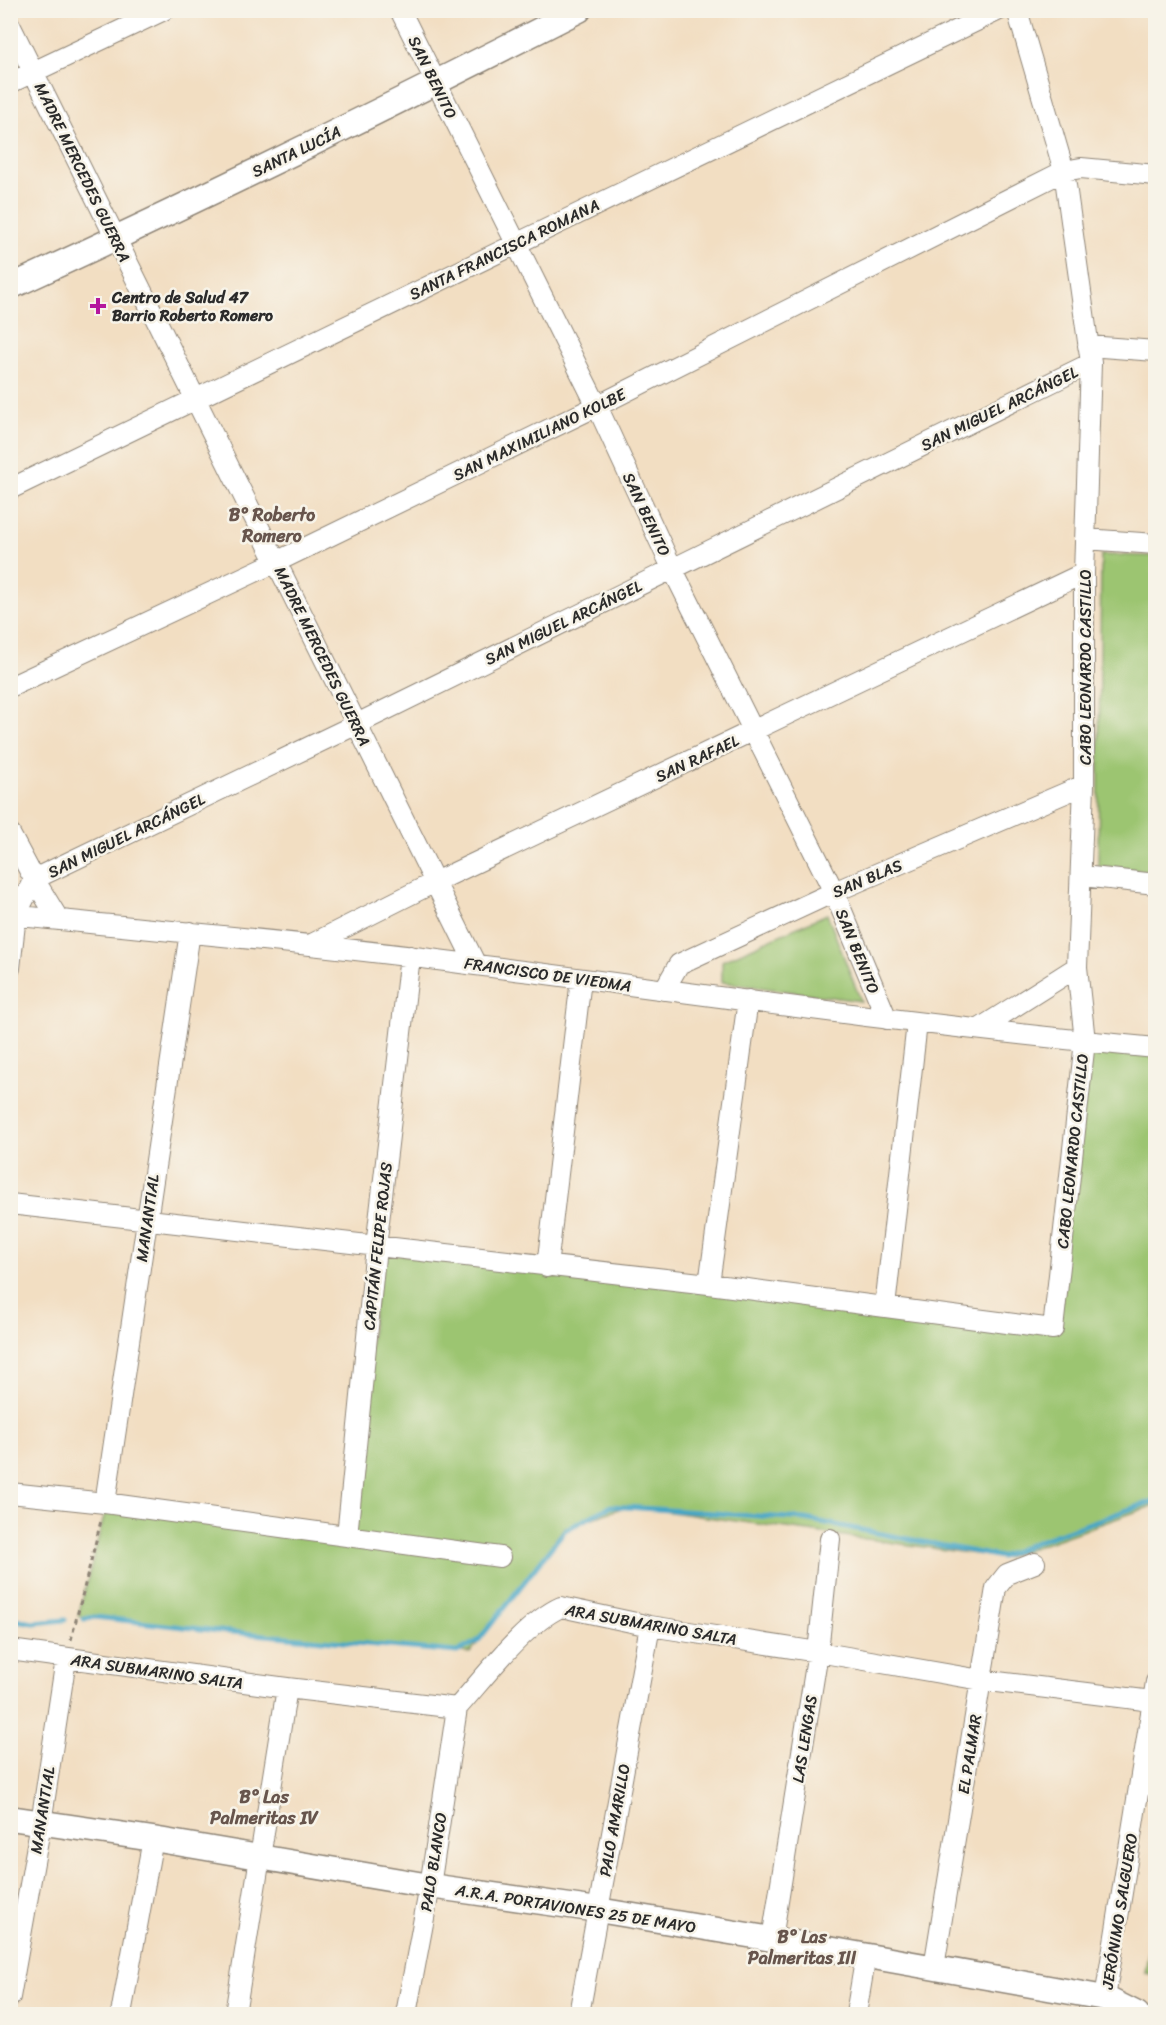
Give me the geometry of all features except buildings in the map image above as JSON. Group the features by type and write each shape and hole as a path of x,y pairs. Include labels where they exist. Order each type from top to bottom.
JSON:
{"street":[{"path":"10,83 164,10"},
{"name":"SAN BENITO","path":"400,10 597,406 672,568 834,892 887,1019"},
{"name":"SANTA LUCÍA","path":"10,287 116,239 436,83 579,10"},
{"name":"SANTA FRANCISCA ROMANA","path":"10,489 999,10"},
{"name":"CABO LEONARDO CASTILLO","path":"885,1307 1053,1329 1085,1041 1077,967 1084,785 1084,573 1090,355 1064,171 1017,10"},
{"name":"MADRE MERCEDES GUERRA","path":"10,25 476,965"},
{"path":"1064,171 1081,168 1155,175"},
{"name":"SAN MAXIMILIANO KOLBE","path":"10,687 276,562 597,406 1064,171"},
{"path":"1090,355 1155,351"},
{"name":"SAN MIGUEL ARCÁNGEL","path":"34,879 357,724 672,568 1090,355"},
{"path":"1085,539 1155,544"},
{"name":"SAN RAFAEL","path":"310,945 435,882 1084,573"},
{"name":"SAN BLAS","path":"664,990 679,964 834,892 1084,785"},
{"path":"10,834 59,920"},
{"path":"1082,876 1155,884"},
{"path":"10,968 13,915 34,879"},
{"name":"FRANCISCO DE VIEDMA","path":"13,915 410,956 917,1023 1155,1048"},
{"name":"MANANTIAL","path":"105,1503 190,932"},
{"name":"CAPITÁN FELIPE ROJAS","path":"347,1536 376,1247 410,956"},
{"path":"979,1029 1077,967"},
{"path":"547,1267 581,979"},
{"path":"709,1284 748,1000"},
{"path":"10,1204 709,1284 885,1307 917,1023"},
{"path":"10,1493 105,1503 500,1557"},
{"name":"LAS LENGAS","path":"772,1939 818,1652 830,1539"},
{"name":"EL PALMAR","path":"934,1967 996,1588 1007,1574 1035,1563"},
{"name":"ARA SUBMARINO SALTA","path":"10,1650 287,1688 457,1708 529,1628 548,1612 561,1607 650,1626 981,1680 1154,1692"},
{"name":"PALO AMARILLO","path":"579,2014 650,1626"},
{"name":"MANANTIAL","path":"10,1997 66,1659"},
{"path":"234,2014 287,1688"},
{"name":"JERÓNIMO SALGUERO","path":"1105,1998 1154,1692"},
{"name":"PALO BLANCO","path":"406,2014 430,1886 457,1708"},
{"name":"A.R.A. PORTAVIONES 25 DE MAYO","path":"10,1818 153,1839 430,1886 598,1910 866,1955 1105,1998 1135,2014"},
{"path":"121,2014 153,1839"},
{"path":"856,2014 866,1955"}],"path":[{"path":"66,1659 105,1503"}],"green space":[{"path":"1101,555 1155,556 1155,872 1098,866"},
{"path":"827,914 861,1001 722,982 722,961"},
{"path":"1086,1042 1155,1049 1155,1505 1004,1558 627,1506 564,1528 470,1653 78,1616 107,1505 347,1537 381,1252 1054,1331"},
{"path":"1155,1911 1156,1975 1145,1973"}],"waterway":[{"path":"84,1619 95,1617 219,1631 457,1652 478,1641 565,1530 611,1506 805,1519 1001,1557 1038,1541 1156,1500"},
{"path":"10,1619 34,1623 65,1620"}],"place":[{"name":"Centro de Salud 47 Barrio Roberto Romero","path":"98,306"}],"district":[{"name":"B° Roberto Romero","path":"272,525"},
{"name":"B° Las Palmeritas IV","path":"264,1807"},
{"name":"B° Las Palmeritas III","path":"802,1947"}]}
